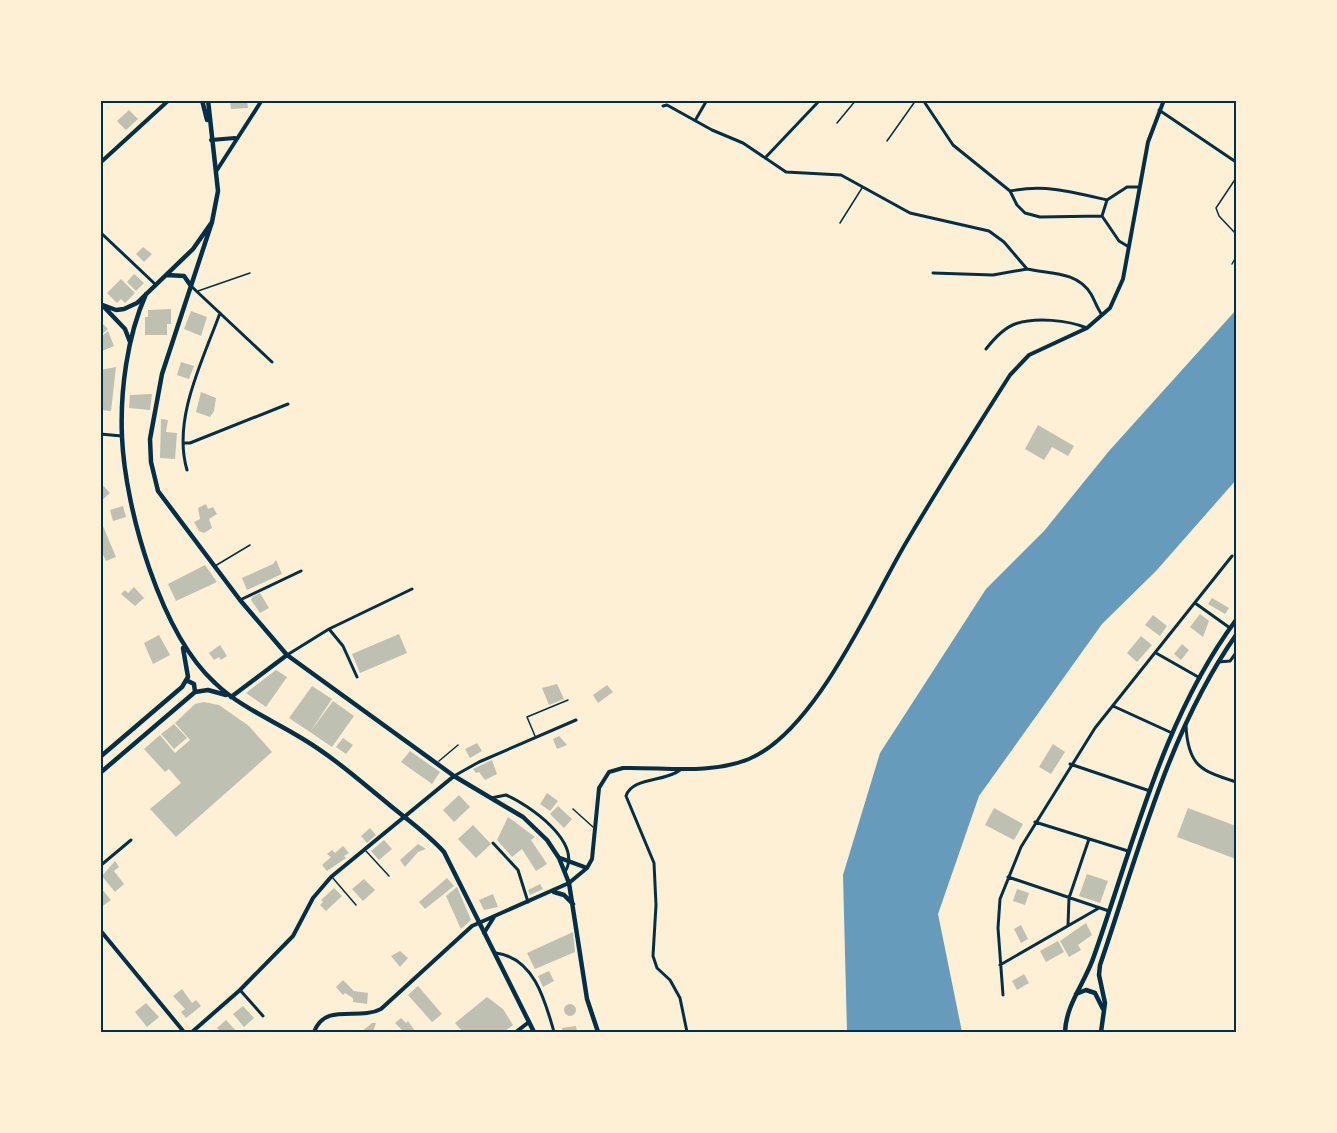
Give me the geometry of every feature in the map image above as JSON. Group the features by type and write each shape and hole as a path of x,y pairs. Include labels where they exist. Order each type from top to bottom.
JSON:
{"main road":[{"path":"202,100 210,128"},
{"path":"208,100 217,204 162,374 150,439 151,462 158,491 240,600 286,655 436,764 531,823 559,858 565,872 573,904 587,999 598,1032"},
{"path":"100,305 116,310 124,309 146,294 193,249 213,222"},
{"path":"162,277 177,273 184,276 191,285"},
{"path":"100,758 182,687 186,680 187,664 183,645 157,588 145,552 128,485 122,436 130,344 146,294"},
{"path":"100,305 125,329 130,344"},
{"path":"1065,1032 1068,1013 1092,963 1172,733 1200,678 1236,620"},
{"path":"1101,1032 1105,995 1099,975 1100,965 1156,801 1186,722 1218,662 1236,635"},
{"path":"183,645 213,682 231,698"},
{"path":"231,698 286,655"},
{"path":"186,680 193,682 195,692"},
{"path":"100,773 195,692 212,690 231,698 328,755 444,852 534,1032"},
{"path":"1150,791 1156,801"},
{"path":"554,892 564,895 573,904"},
{"path":"1076,994 1086,990 1095,993 1104,1012"}],"street":[{"path":"100,163 169,100"},
{"path":"216,172 262,100"},
{"path":"696,119 707,100"},
{"path":"765,158 820,100"},
{"path":"923,100 957,149 1010,191 1017,205 1025,213 1034,216 1102,216"},
{"path":"314,1032 328,1016 339,1012 371,1013 381,1009 479,922 554,892 587,868 592,859 599,788 609,772 623,768 709,770 748,759 765,750 794,726 831,673 915,527 1010,375 1029,355 1087,328 1103,317 1118,293 1129,247 1148,142 1164,100"},
{"path":"663,106 667,105 696,119 712,130 743,143 786,172 841,176 909,213 989,231 1004,242 1027,269"},
{"path":"1159,110 1236,162"},
{"path":"211,140 236,138"},
{"path":"1102,216 1107,200 1127,187 1139,186"},
{"path":"1010,191 1035,187 1054,188 1107,200"},
{"path":"1102,216 1119,242 1129,247"},
{"path":"100,232 155,284"},
{"path":"933,273 993,275 1027,269 1073,277 1086,287 1103,317"},
{"path":"191,285 272,362"},
{"path":"187,470 183,443 193,391 220,313"},
{"path":"986,349 1013,324 1044,321 1078,324 1087,328"},
{"path":"183,443 190,443 288,404"},
{"path":"100,434 122,436"},
{"path":"1002,995 1000,899 1008,877 1035,822 1070,764 1232,556"},
{"path":"240,600 301,571"},
{"path":"286,655 329,628 412,589"},
{"path":"1195,603 1230,628"},
{"path":"329,628 343,646 357,677"},
{"path":"1218,662 1230,660 1236,652"},
{"path":"1156,653 1200,678"},
{"path":"1113,706 1172,733"},
{"path":"192,1032 240,990 293,936 317,892 331,877 403,816 454,776 576,720"},
{"path":"1186,722 1188,745 1194,761 1213,775 1236,782"},
{"path":"1070,764 1150,791"},
{"path":"682,768 670,777 637,784 628,790 626,796 654,863 657,905 653,956 657,968 670,980 680,998 687,1032"},
{"path":"491,798 506,795 545,819 566,845 569,862 565,872"},
{"path":"1035,822 1130,851"},
{"path":"1068,925 1069,898 1089,839"},
{"path":"100,866 131,840"},
{"path":"493,843 518,870 528,903"},
{"path":"559,858 587,868"},
{"path":"1008,877 1109,911"},
{"path":"1000,965 1099,908"},
{"path":"484,933 494,916"},
{"path":"100,930 184,1032"},
{"path":"494,953 508,955 527,967 545,1004 554,1032"},
{"path":"240,990 263,1016"},
{"path":"516,1032 529,1022"}],"lane":[{"path":"837,123 856,100"},
{"path":"887,141 916,100"},
{"path":"1236,178 1216,208 1219,216 1236,234"},
{"path":"840,223 863,187"},
{"path":"1232,264 1236,257"},
{"path":"197,291 250,273"},
{"path":"214,566 250,545"},
{"path":"536,737 527,717 568,700"},
{"path":"436,764 446,752 458,745"},
{"path":"573,809 596,830"},
{"path":"364,848 389,876"},
{"path":"331,877 356,905"}],"water":[{"path":"1236,310 1236,480 1156,571 1102,624 979,796 938,914 962,1032 847,1032 843,875 880,753 986,589 1044,531 1109,451"}],"building":[{"path":"230,100 247,100 248,108 231,109"},
{"path":"129,110 138,119 126,130 117,121"},
{"path":"143,247 152,254 144,262 136,254"},
{"path":"134,274 144,283 136,291 127,282"},
{"path":"121,279 135,293 125,303 121,299 117,303 107,293"},
{"path":"171,309 171,324 167,324 167,335 145,335 145,317 148,317 148,310"},
{"path":"191,311 207,317 201,336 184,329"},
{"path":"100,321 108,329 100,336"},
{"path":"108,331 114,346 100,352 100,338"},
{"path":"181,362 194,366 189,379 177,375"},
{"path":"116,367 111,411 100,410 100,370"},
{"path":"201,392 216,398 214,411 210,417 196,412"},
{"path":"152,394 150,410 129,408 130,395"},
{"path":"161,419 168,420 166,432 177,433 175,459 160,458"},
{"path":"1038,425 1074,446 1068,456 1052,447 1044,460 1025,449"},
{"path":"100,482 110,493 100,502"},
{"path":"206,504 208,509 213,507 217,514 209,519 212,528 204,533 199,531 194,522 200,519 198,508"},
{"path":"123,506 126,517 113,521 110,510"},
{"path":"103,526 116,557 106,561 100,548 100,527"},
{"path":"276,560 282,574 247,590 242,578 273,564"},
{"path":"205,565 217,582 176,601 168,584"},
{"path":"134,587 144,598 135,606 121,594 125,590 128,593"},
{"path":"260,593 269,608 260,613 251,600"},
{"path":"1212,598 1229,608 1225,614 1208,604"},
{"path":"1200,614 1209,621 1203,637 1190,627"},
{"path":"1153,615 1167,626 1160,636 1145,625"},
{"path":"399,634 407,653 360,673 352,654"},
{"path":"159,635 170,655 153,664 144,643"},
{"path":"1141,636 1152,645 1137,662 1127,653"},
{"path":"1182,644 1189,650 1181,660 1174,654"},
{"path":"220,645 227,656 221,660 219,657 214,660 209,653"},
{"path":"276,670 287,677 266,707 246,693"},
{"path":"557,684 564,699 549,705 542,688"},
{"path":"607,685 613,692 598,703 593,695"},
{"path":"312,686 332,699 310,732 289,718"},
{"path":"333,701 354,716 332,747 310,732"},
{"path":"204,702 219,705 249,726 272,752 176,837 150,809 181,783 169,769 165,772 144,749 160,735 175,753 190,740 175,723 195,704"},
{"path":"174,724 187,738 174,749 161,734"},
{"path":"559,736 567,745 557,749 553,739"},
{"path":"343,738 353,745 346,754 336,747"},
{"path":"477,743 482,751 470,758 465,749"},
{"path":"1053,744 1065,752 1051,774 1039,767"},
{"path":"410,751 440,772 432,784 401,762"},
{"path":"492,760 497,774 485,780 479,772 476,773 473,769"},
{"path":"547,793 558,801 550,811 540,804"},
{"path":"459,795 470,807 454,822 443,810"},
{"path":"558,806 572,819 564,828 550,814"},
{"path":"994,808 1023,824 1014,840 985,825"},
{"path":"1188,808 1236,826 1236,859 1177,837"},
{"path":"508,817 535,837 531,840 547,864 536,871 522,849 512,857 497,840"},
{"path":"473,825 491,844 476,858 458,839"},
{"path":"370,828 376,835 367,843 361,836"},
{"path":"384,840 392,849 379,860 371,851"},
{"path":"418,844 426,849 418,852 405,867 400,860"},
{"path":"343,846 349,853 344,856 346,858 327,871 322,865 331,857 327,854 332,850 335,853"},
{"path":"115,861 119,867 114,871 124,884 115,892 102,876"},
{"path":"1087,874 1108,881 1100,903 1079,896"},
{"path":"447,878 454,886 425,909 419,902"},
{"path":"364,879 375,890 363,901 352,889"},
{"path":"540,884 543,889 530,895 528,890"},
{"path":"100,887 111,900 100,908"},
{"path":"457,887 471,920 461,929 446,896"},
{"path":"334,888 342,896 326,911 320,905 323,902 321,900"},
{"path":"1017,889 1029,893 1025,905 1013,901"},
{"path":"493,894 498,907 484,910 479,900"},
{"path":"1086,923 1092,935 1078,945 1081,950 1069,957 1060,941"},
{"path":"1021,925 1028,939 1021,943 1014,929"},
{"path":"573,932 575,952 535,969 527,953"},
{"path":"1058,941 1064,952 1046,962 1040,951"},
{"path":"400,951 408,958 400,967 391,956"},
{"path":"549,971 554,981 543,987 538,976"},
{"path":"1024,974 1029,983 1017,990 1012,981"},
{"path":"343,980 354,991 368,993 367,1004 353,1002 353,998 345,993 343,995 336,987"},
{"path":"418,986 442,1014 432,1022 408,995"},
{"path":"182,989 192,1003 196,1000 201,1006 186,1018 181,1012 185,1009 173,996"},
{"path":"487,997 503,1009 513,1025 504,1032 463,1032 455,1023"},
{"path":"146,1003 159,1017 147,1027 135,1012"},
{"path":"572,1004 576,1010 572,1016 568,1016 564,1008"},
{"path":"243,1006 254,1018 244,1027 233,1014"},
{"path":"401,1018 406,1023 408,1021 415,1031 404,1032 395,1023"},
{"path":"226,1020 237,1032 221,1032 217,1028"},
{"path":"372,1023 376,1023 373,1032 361,1032"},
{"path":"576,1026 577,1032 563,1032 562,1028"}]}
